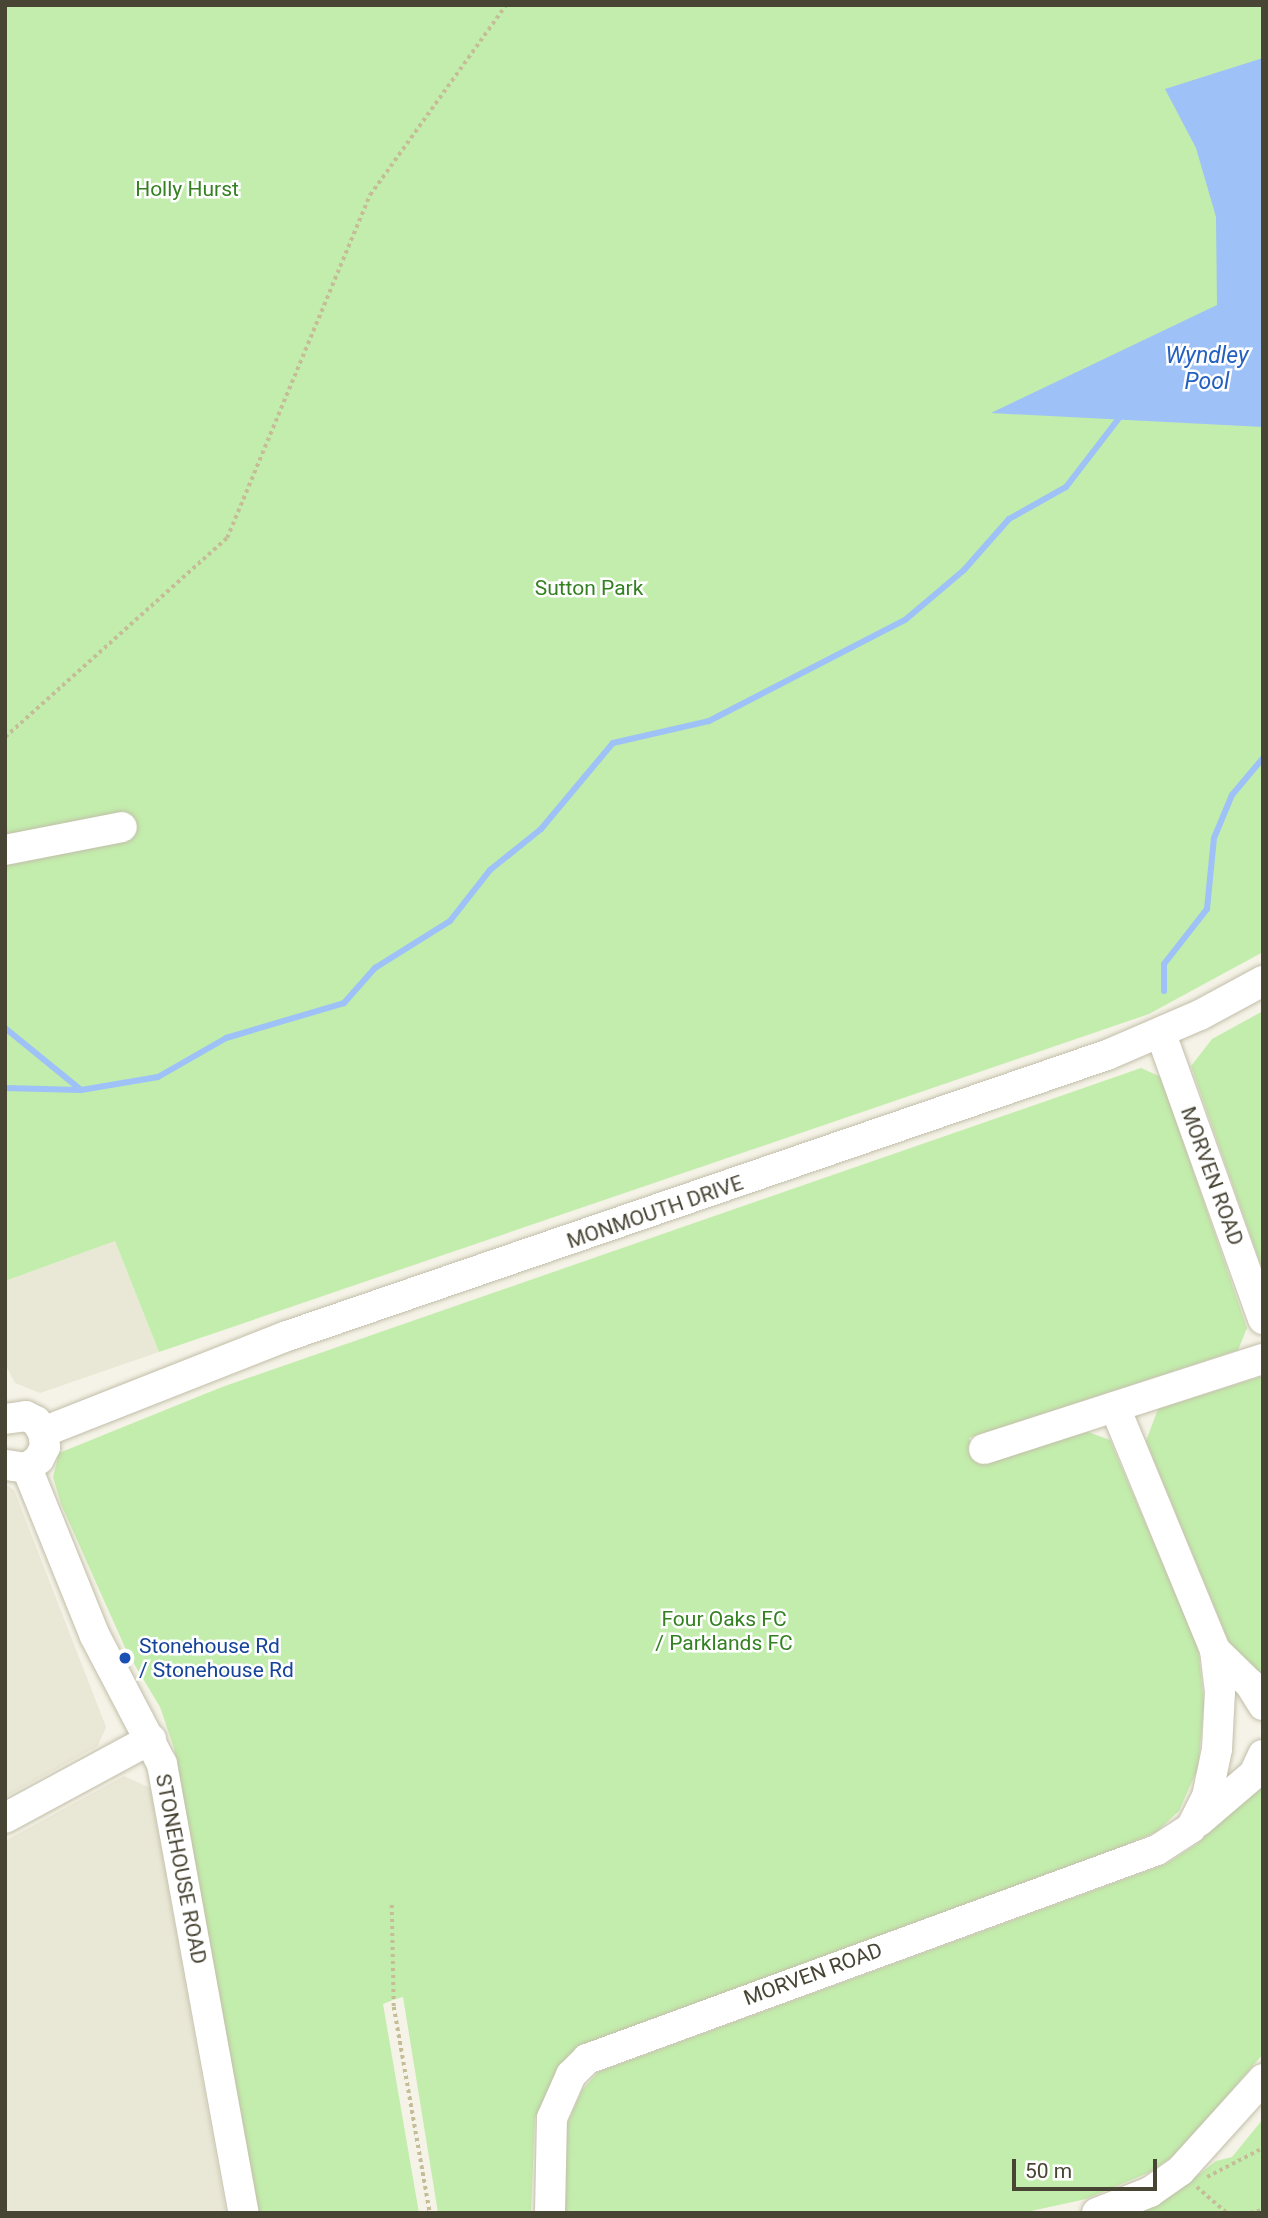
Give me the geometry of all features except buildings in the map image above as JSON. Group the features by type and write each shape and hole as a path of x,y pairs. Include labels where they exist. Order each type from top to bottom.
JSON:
{"street":[{"path":"5,850 122,827"},
{"name":"MONMOUTH DRIVE","path":"43,1432 287,1336 956,1109 1161,1034 1263,981"},
{"name":"MORVEN ROAD","path":"1161,1034 1263,1319"},
{"path":"984,1449 1263,1359"},
{"name":"MORVEN ROAD","path":"1115,1407 1215,1650 1220,1692 1217,1749 1207,1797 1191,1828"},
{"path":"6,1414 26,1416 43,1432 45,1447 39,1459 16,1466"},
{"name":"STONEHOUSE ROAD","path":"16,1466 95,1636 151,1739 168,1790 244,2213"},
{"name":"MORVEN ROAD","path":"1215,1650 1250,1684 1263,1705"},
{"path":"5,1818 151,1739"},
{"name":"MORVEN ROAD","path":"550,2213 552,2118 571,2075 587,2059 1157,1850 1191,1828 1254,1774 1263,1755"},
{"path":"1097,2213 1150,2192 1180,2171 1263,2079"}],"path":[{"path":"5,737 227,538 370,195 506,5"},
{"path":"392,1905 394,2007 430,2213"},
{"path":"1227,2213 1192,2181 1225,2171 1263,2148"},
{"path":"1250,2213 1263,2210"}],"shaded area":[{"path":"115,1241 159,1352 40,1393 15,1383 5,1364 5,1281"},
{"path":"5,1484 14,1490 106,1727 98,1746 5,1797"},
{"path":"124,1776 150,1788 226,2213 5,2213 5,1841"}],"green space":[{"name":"Sutton Park","path":"5,5 1263,5 1263,952 1149,1014 159,1352 115,1241 5,1281"},
{"path":"1263,1011 1263,1271 1191,1066 1212,1039"},
{"name":"Four Oaks FC / Parklands FC","path":"1141,1068 1161,1077 1247,1328 1238,1350 969,1438 981,1464 1088,1432 1110,1440 1198,1647 1204,1704 1198,1768 1179,1811 1156,1832 1123,1846 585,2044 559,2068 535,2118 531,2213 438,2213 403,1997 383,2004 419,2213 259,2213 174,1748 160,1707 127,1652 61,1504 53,1477 59,1453 222,1387"},
{"path":"1263,1376 1263,1683 1233,1652 1146,1441 1158,1409"},
{"path":"1263,1782 1263,2054 1178,2153 1150,2172 1086,2199 1022,2213 564,2213 565,2129 582,2090 598,2072 1166,1864 1197,1844"},
{"path":"1263,2119 1263,2213 1139,2213 1175,2193 1216,2161 1232,2157"}],"water":[{"name":"Wyndley Pool","path":"1263,58 1263,427 991,413 1217,305 1216,217 1196,148 1165,89"}],"waterway":[{"path":"5,1028 81,1090 158,1077 226,1038 344,1003 375,968 450,921 490,870 541,829 613,743 709,721 905,620 964,570 1009,519 1066,487 1120,417"},
{"path":"1164,991 1164,964 1207,909 1214,838 1232,795 1263,758"},
{"path":"5,1088 80,1090"}],"place":[{"name":"Stonehouse Rd / Stonehouse Rd","path":"125,1658"}],"park label":[{"name":"Holly Hurst","path":"187,189"}]}
